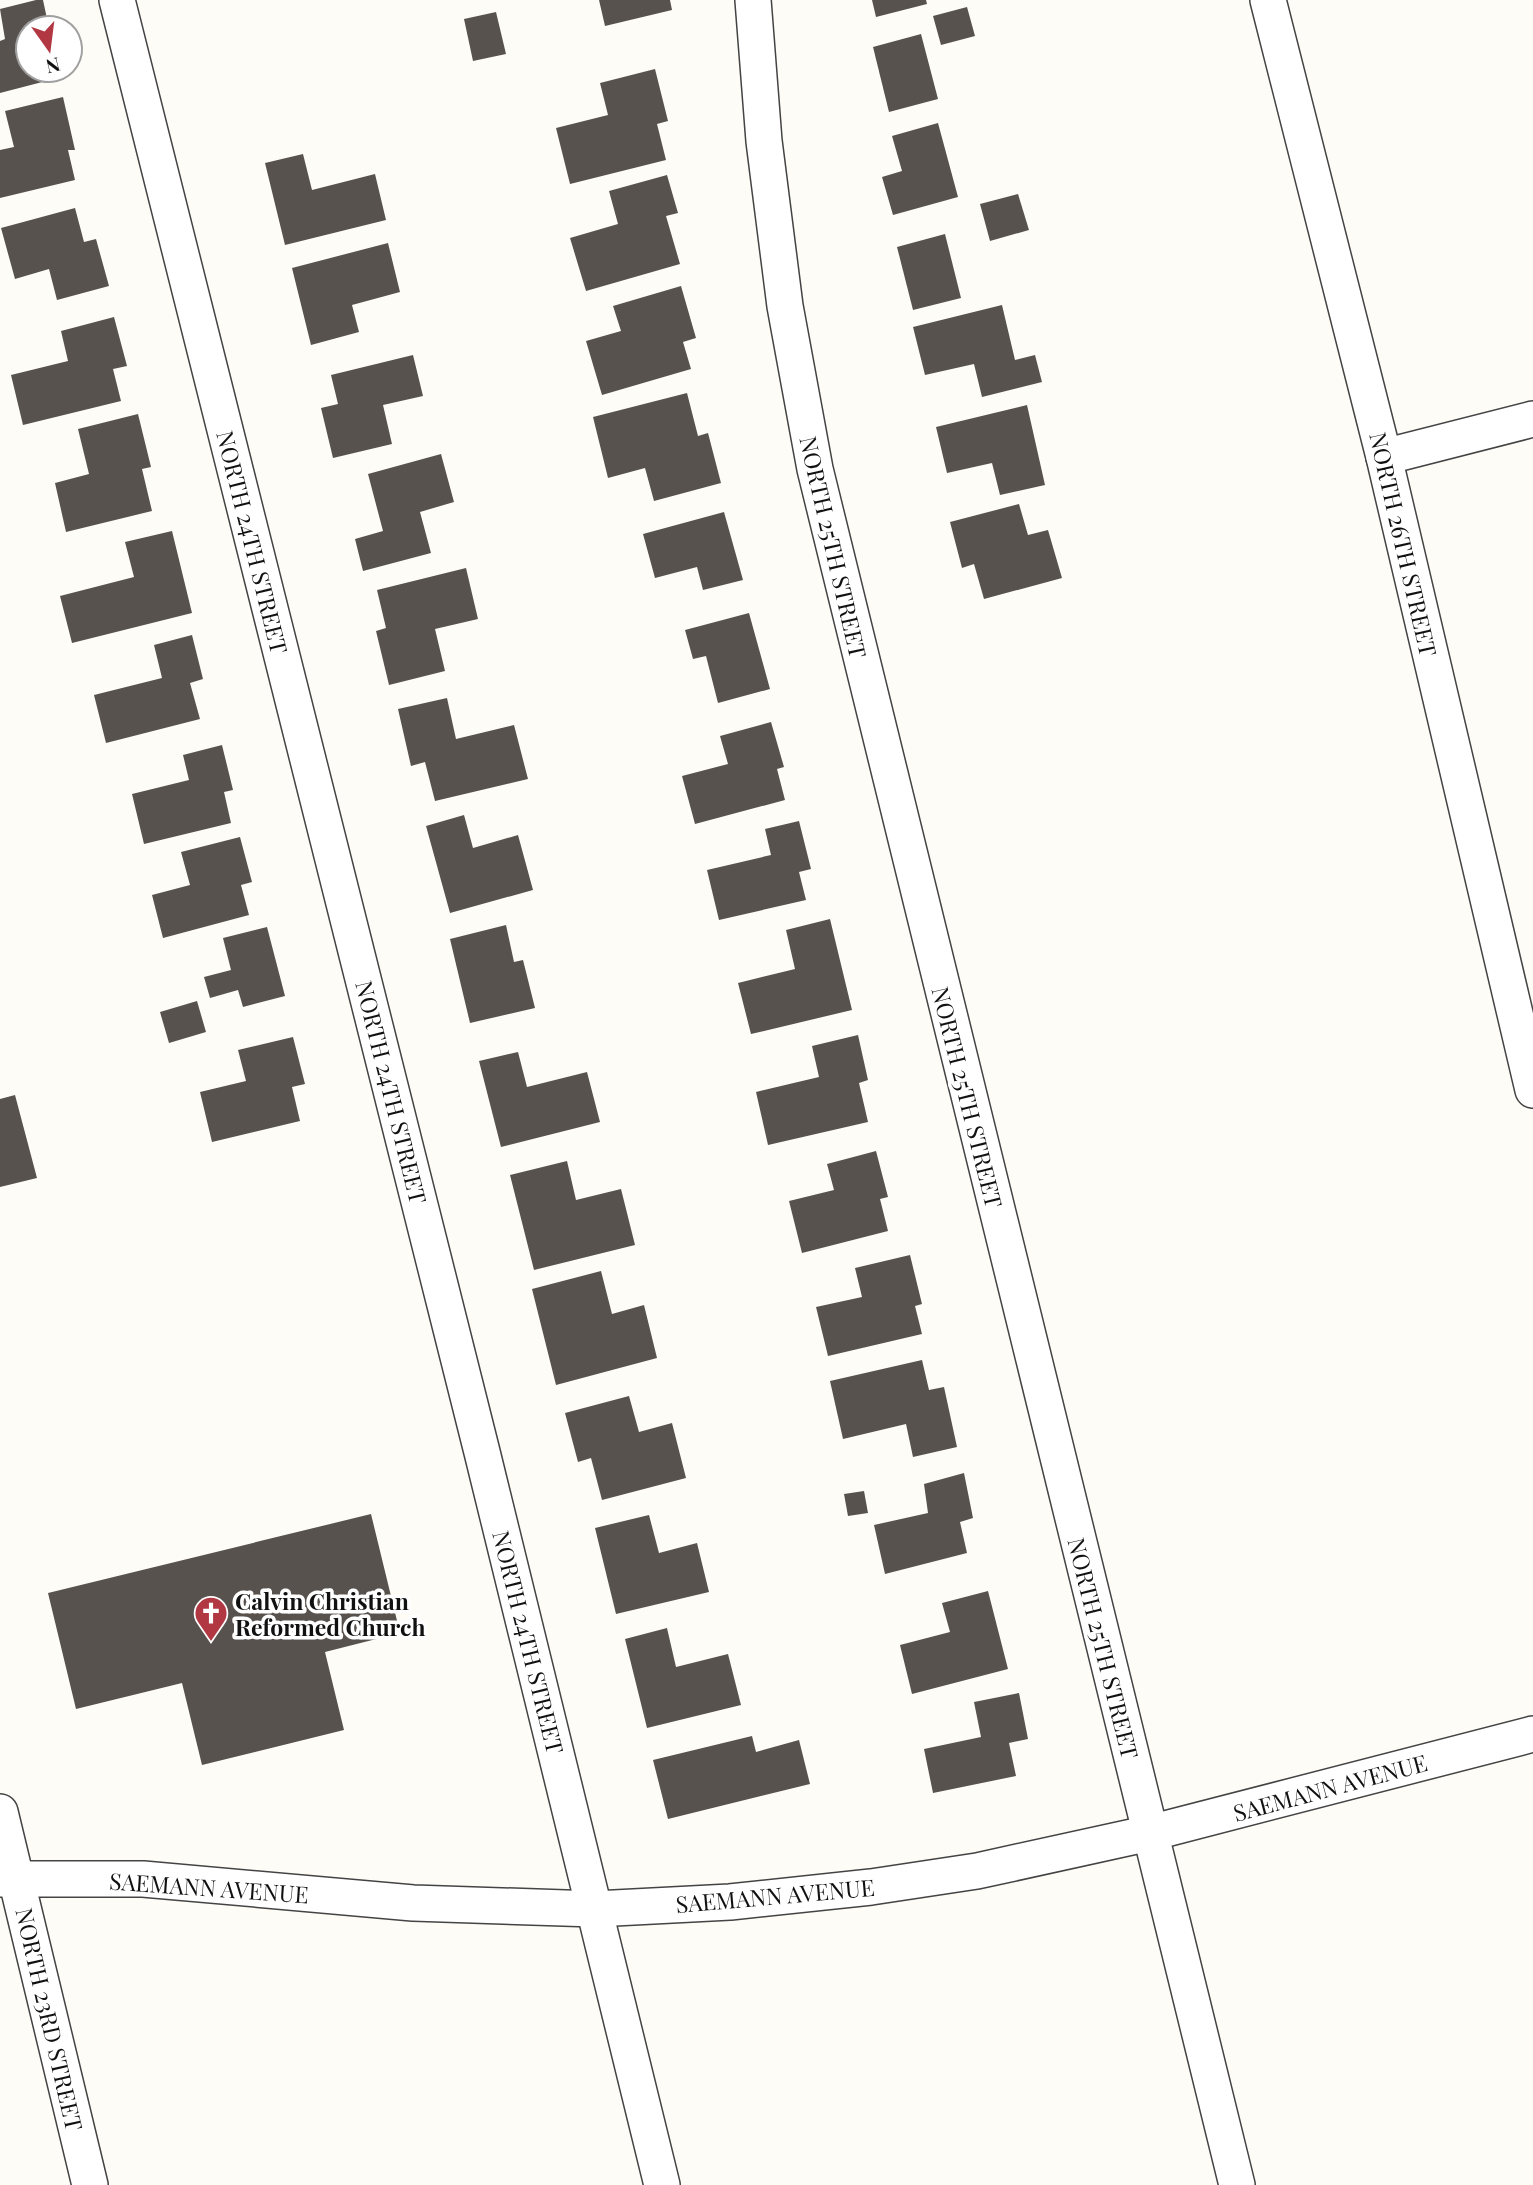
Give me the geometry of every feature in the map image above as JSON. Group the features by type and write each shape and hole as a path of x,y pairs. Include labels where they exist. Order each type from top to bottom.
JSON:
{"street":[{"name":"NORTH 24TH STREET","path":"117,0 662,2185"},
{"name":"NORTH 25TH STREET","path":"752,0 764,141 785,306 815,469 1237,2185"},
{"name":"NORTH 26TH STREET","path":"1268,0 1384,457 1533,1090"},
{"path":"1384,457 1533,419"},
{"name":"SAEMANN AVENUE","path":"8,1878 143,1880 413,1903 595,1909 730,1902 871,1887 976,1871 1150,1833 1533,1734"},
{"name":"NORTH 23RD STREET","path":"0,1812 8,1878 90,2185"}],"building":[{"path":"43,0 46,14 14,14 14,84 35,84 0,93 0,41 5,39 0,9"},
{"path":"599,0 670,0 672,10 605,26"},
{"path":"872,0 926,0 927,4 876,17"},
{"path":"967,7 975,36 941,45 933,16"},
{"path":"496,12 506,54 473,61 464,19"},
{"path":"921,34 938,99 889,112 873,47"},
{"path":"655,69 668,121 657,124 666,160 570,184 556,128 608,115 600,83"},
{"path":"63,97 75,150 68,150 75,180 0,198 0,150 14,147 5,111"},
{"path":"938,123 958,197 893,215 882,177 902,171 892,136"},
{"path":"303,154 312,190 375,174 386,220 285,245 265,163"},
{"path":"667,175 678,213 666,216 680,264 586,291 570,238 618,224 609,191"},
{"path":"1018,194 1029,230 990,241 980,204"},
{"path":"75,208 84,242 96,239 109,286 57,300 49,269 15,279 1,228"},
{"path":"945,234 961,298 913,310 897,247"},
{"path":"388,243 400,292 352,305 359,332 311,345 292,268"},
{"path":"681,286 696,338 683,342 691,369 602,395 586,341 621,331 613,306"},
{"path":"1002,305 1015,360 1035,355 1042,382 982,397 974,364 925,375 913,327"},
{"path":"114,317 127,366 113,369 121,401 23,425 11,375 68,361 61,331"},
{"path":"413,355 423,396 383,405 392,444 333,458 321,408 338,404 331,375"},
{"path":"687,393 698,436 708,433 721,483 654,501 645,468 608,478 593,417"},
{"path":"1027,405 1045,485 1000,495 992,463 947,473 936,427"},
{"path":"138,414 151,467 142,469 152,511 66,532 55,483 89,474 78,429"},
{"path":"441,454 454,502 420,512 431,553 363,571 355,539 383,531 368,474"},
{"path":"1019,504 1028,535 1048,530 1062,578 984,599 974,564 962,568 950,522"},
{"path":"724,512 743,580 703,590 697,567 655,578 643,534"},
{"path":"172,531 192,613 72,643 60,596 134,577 125,542"},
{"path":"466,568 478,619 435,629 445,671 389,685 376,631 386,628 377,590"},
{"path":"749,613 770,689 718,703 706,656 693,659 685,630"},
{"path":"192,635 203,679 190,683 200,719 106,743 94,695 162,678 154,645"},
{"path":"447,698 456,739 514,725 528,779 435,801 425,762 411,766 398,709"},
{"path":"771,722 784,767 777,769 785,800 695,824 682,776 728,764 720,736"},
{"path":"222,745 233,790 224,792 231,823 144,844 132,794 189,780 183,755"},
{"path":"464,815 473,848 518,835 533,890 450,913 426,826"},
{"path":"799,821 811,869 799,872 806,900 719,920 707,870 771,855 765,829"},
{"path":"240,837 252,882 241,885 249,915 163,938 152,895 190,885 181,852"},
{"path":"830,919 852,1010 751,1034 738,983 795,969 786,930"},
{"path":"506,925 514,962 523,960 535,1008 470,1023 450,939"},
{"path":"267,927 285,996 243,1007 238,990 210,998 204,977 231,970 223,938"},
{"path":"197,1001 206,1032 169,1043 160,1012"},
{"path":"858,1035 868,1080 859,1083 868,1122 768,1145 756,1092 819,1077 812,1046"},
{"path":"293,1037 305,1084 292,1087 300,1121 212,1142 200,1092 246,1081 238,1050"},
{"path":"518,1052 527,1087 587,1072 600,1122 501,1147 479,1061"},
{"path":"15,1095 37,1178 0,1187 0,1099"},
{"path":"876,1151 888,1197 880,1199 888,1231 802,1253 789,1201 834,1190 827,1164"},
{"path":"567,1161 576,1200 621,1189 635,1245 534,1270 510,1175"},
{"path":"910,1255 922,1304 915,1306 922,1334 828,1356 816,1307 862,1297 855,1268"},
{"path":"601,1271 612,1314 644,1305 657,1358 556,1385 532,1289"},
{"path":"922,1360 929,1390 944,1387 957,1447 913,1457 906,1424 843,1439 830,1381"},
{"path":"629,1396 639,1432 672,1423 686,1478 602,1500 591,1458 578,1462 565,1413"},
{"path":"964,1473 973,1518 960,1522 967,1553 885,1574 874,1525 928,1513 924,1484"},
{"path":"864,1491 868,1513 848,1516 844,1494"},
{"name":"Calvin Christian Reformed Church","path":"371,1514 400,1633 325,1652 344,1730 202,1765 182,1683 76,1709 48,1593"},
{"path":"649,1515 659,1553 697,1543 709,1592 616,1614 595,1528"},
{"path":"988,1591 1008,1669 912,1694 900,1645 950,1632 942,1603"},
{"path":"667,1628 676,1667 728,1654 741,1705 647,1728 625,1639"},
{"path":"1019,1693 1028,1739 1009,1743 1016,1776 933,1793 924,1749 981,1737 974,1702"},
{"path":"752,1736 756,1752 799,1740 810,1784 668,1819 653,1760"}],"place":[{"name":"Calvin Christian Reformed Church","path":"211,1643"}]}
